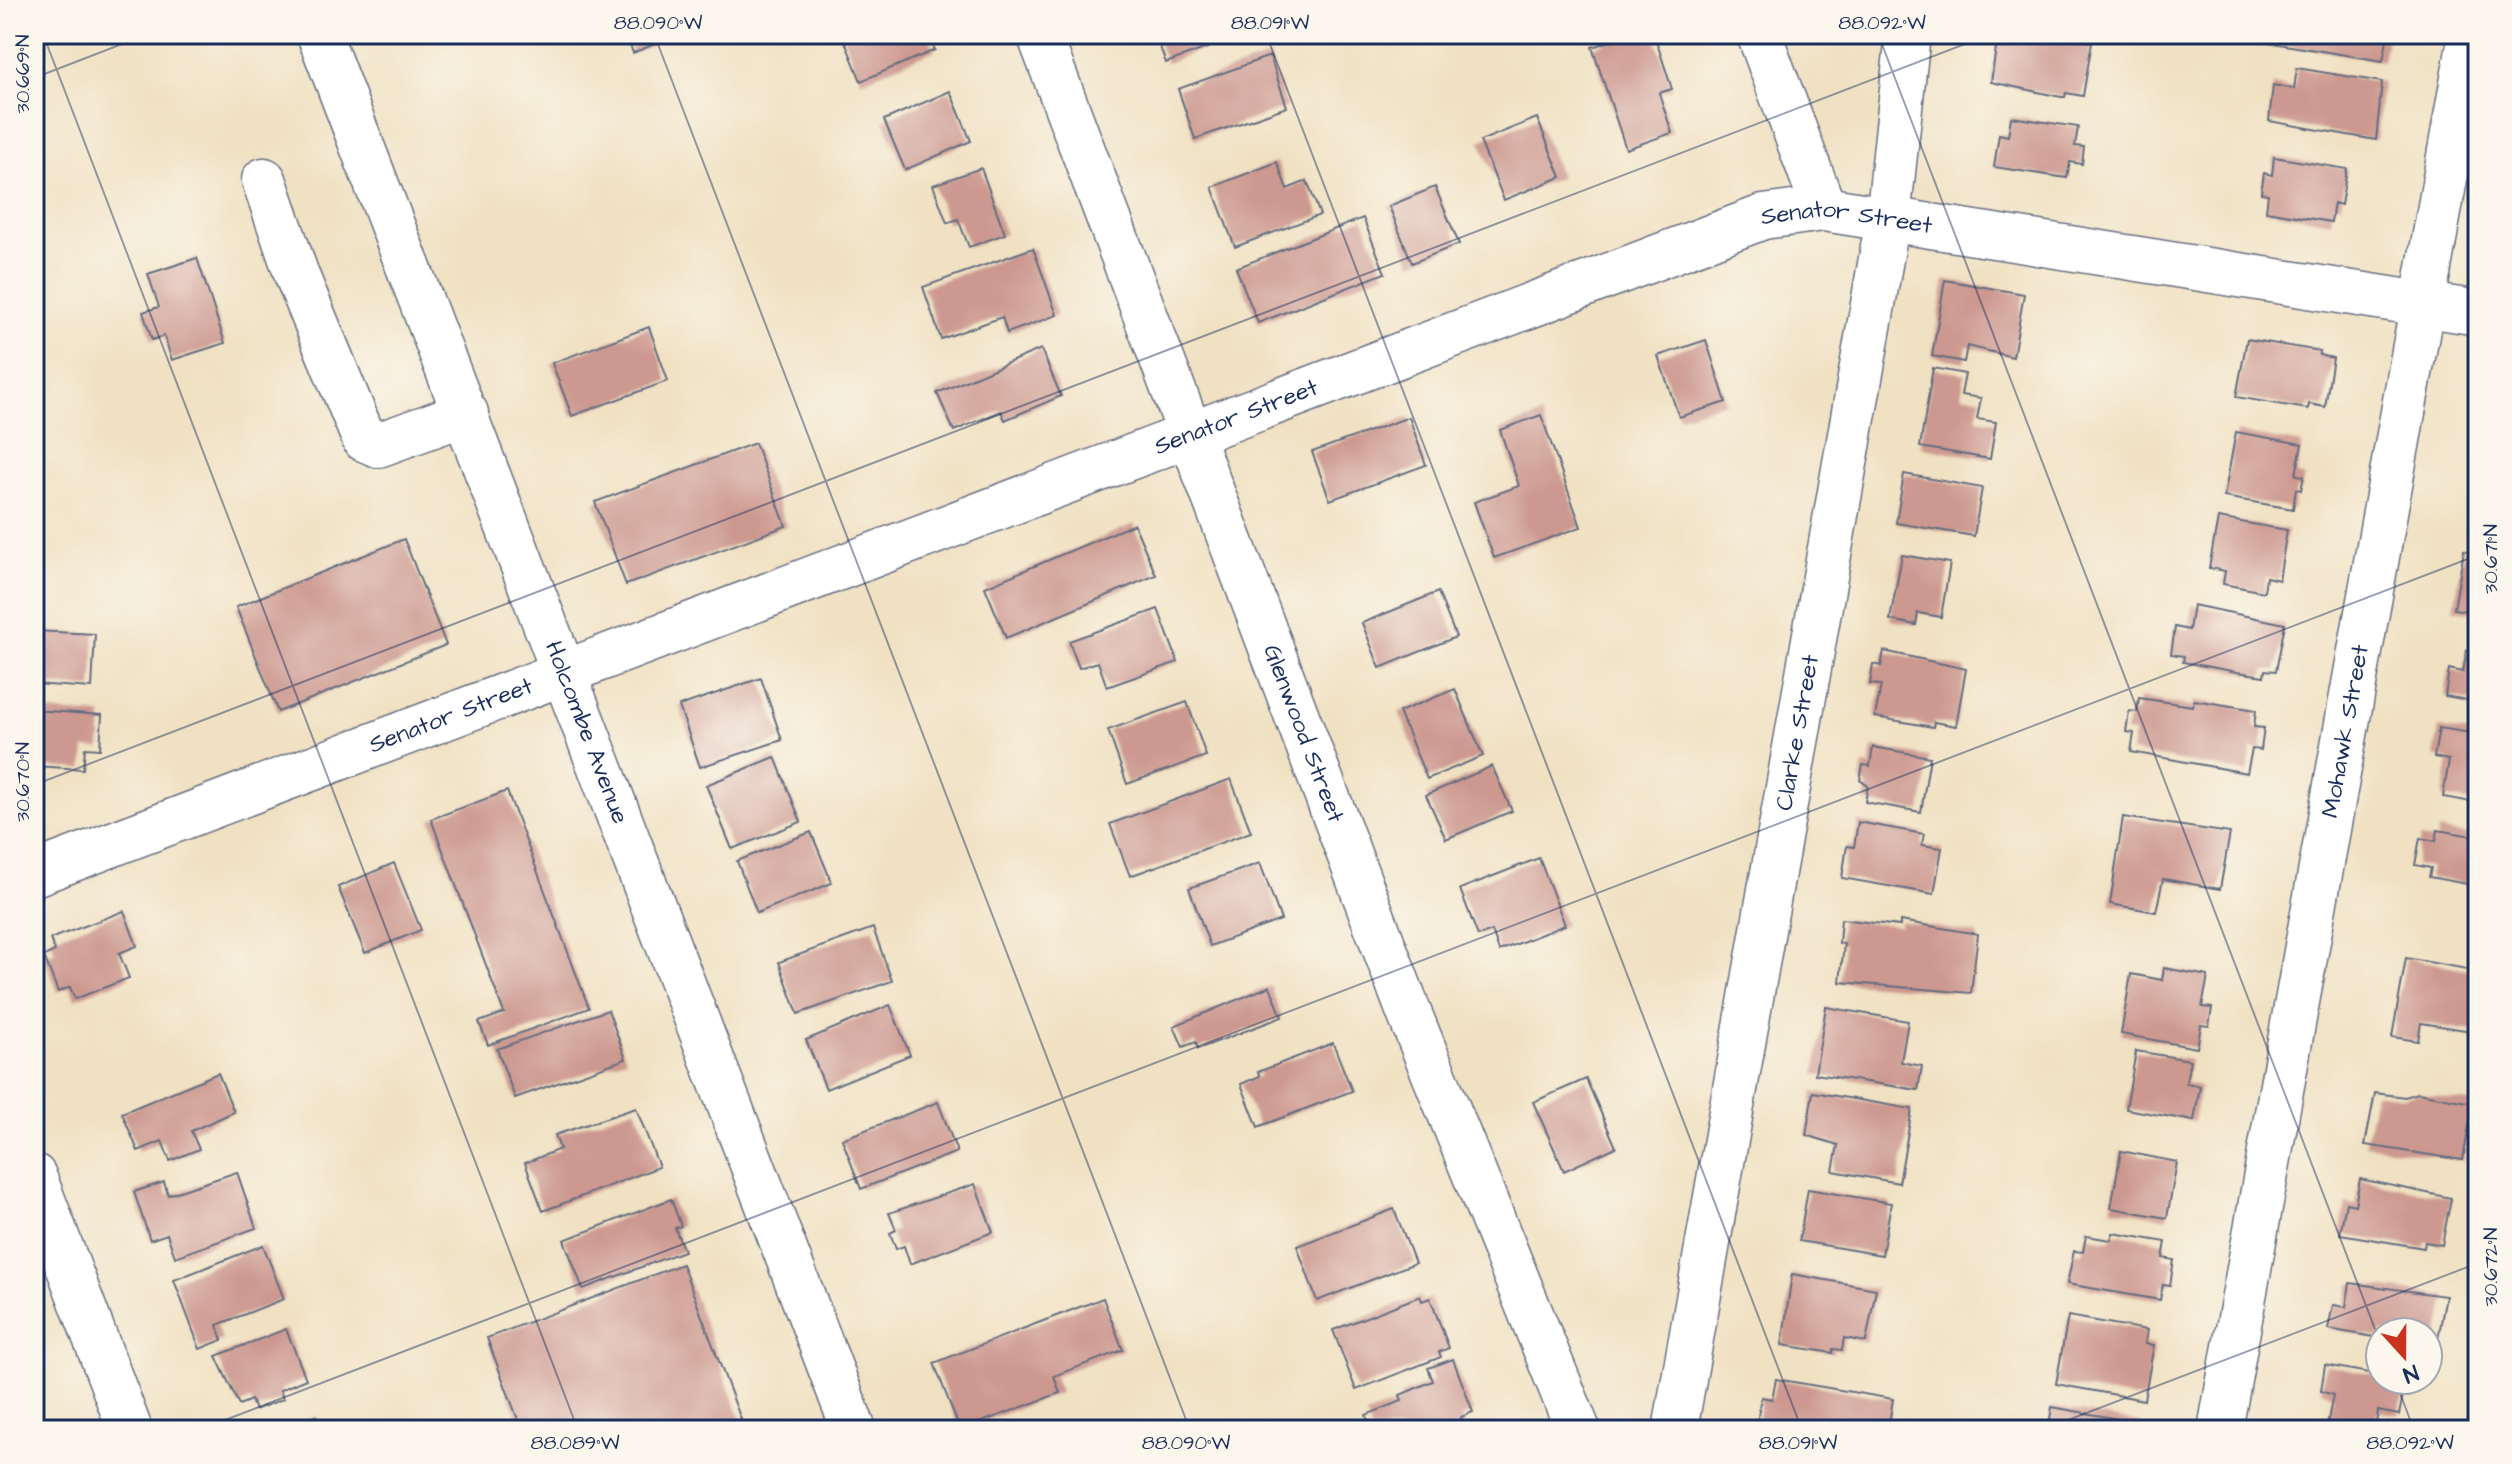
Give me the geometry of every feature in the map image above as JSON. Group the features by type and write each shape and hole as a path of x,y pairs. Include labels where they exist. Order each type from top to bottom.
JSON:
{"street":[{"name":"Holcombe Avenue","path":"319,34 854,1430"},
{"name":"Glenwood Street","path":"1039,34 1408,1010 1578,1430"},
{"path":"1759,34 1824,209"},
{"name":"Clarke Street","path":"1675,1430 1888,219 1908,34"},
{"name":"Mohawk Street","path":"2220,1430 2471,34"},
{"path":"264,180 297,276 364,439 378,445 466,413"},
{"name":"Senator Street","path":"34,874 1763,217 1824,209 2478,313"},
{"path":"34,1176 130,1430"}],"building":[{"path":"626,34 659,34 662,41 633,53"},
{"path":"842,34 928,34 935,50 861,81"},
{"path":"1155,34 1245,34 1166,63"},
{"path":"1633,34 1654,34 1672,89 1659,93 1672,133 1626,149 1592,47"},
{"path":"1998,34 2031,37 2031,34 2041,34 2092,42 2083,96 2066,93 2065,97 2061,97 1991,82"},
{"path":"2261,34 2388,34 2383,61 2260,41"},
{"path":"1270,56 1287,107 1195,139 1178,89"},
{"path":"2297,68 2382,82 2376,140 2269,121 2273,85 2294,89"},
{"path":"950,91 971,141 905,170 884,120"},
{"path":"2011,117 2078,127 2075,146 2084,147 2082,164 2070,162 2067,178 1994,167 1999,134 2008,136"},
{"path":"1537,118 1561,177 1504,200 1480,141"},
{"path":"2274,157 2347,169 2341,205 2334,203 2331,222 2266,211 2268,194 2261,193 2264,173 2272,175"},
{"path":"1277,162 1287,189 1307,181 1320,215 1235,247 1212,187"},
{"path":"981,168 1005,234 969,247 958,219 947,223 933,185"},
{"path":"1435,187 1459,244 1412,263 1389,206"},
{"path":"1363,218 1385,273 1258,323 1236,268"},
{"path":"1033,248 1057,315 1007,333 1002,317 941,339 923,287"},
{"path":"197,258 225,343 172,360 164,336 152,340 143,312 159,307 148,274"},
{"path":"1945,280 2024,294 2013,357 1967,346 1964,362 1932,356"},
{"path":"649,327 668,381 572,416 552,363"},
{"path":"2247,339 2320,351 2319,355 2333,358 2325,407 2309,404 2308,409 2236,397"},
{"path":"1706,340 1726,402 1679,417 1658,356"},
{"path":"1041,349 1061,396 1005,420 1001,411 954,431 937,393"},
{"path":"1933,368 1965,374 1961,395 1981,398 1977,419 1996,422 1990,459 1920,447"},
{"path":"1541,415 1581,527 1494,558 1474,502 1519,486 1500,430"},
{"path":"1409,417 1426,465 1330,500 1312,452"},
{"path":"2236,432 2302,444 2296,475 2304,476 2301,490 2296,489 2293,509 2224,497"},
{"path":"755,443 786,526 626,585 595,502"},
{"path":"1904,474 1982,488 1974,536 1896,523"},
{"path":"2474,503 2478,503 2478,535 2469,533"},
{"path":"2218,518 2287,530 2279,580 2266,577 2264,592 2223,584 2225,571 2209,568"},
{"path":"1134,524 1156,575 1006,638 985,587"},
{"path":"404,539 446,645 278,712 236,607"},
{"path":"2464,550 2478,553 2478,613 2454,609"},
{"path":"1902,555 1950,563 1941,617 1918,613 1916,625 1890,620"},
{"path":"1438,592 1456,637 1380,668 1362,623"},
{"path":"2193,605 2285,624 2276,671 2265,670 2264,676 2237,672 2183,662 2184,656 2171,654 2175,627 2189,630"},
{"path":"1158,609 1178,662 1107,687 1098,662 1079,668 1069,641"},
{"path":"34,631 95,634 92,688 34,684"},
{"path":"2467,650 2478,652 2478,702 2445,696 2449,669 2463,672"},
{"path":"1884,651 1966,669 1956,726 1934,722 1933,727 1875,717 1881,685 1870,684 1873,664 1881,666"},
{"path":"761,678 782,740 700,767 679,706"},
{"path":"1455,689 1483,756 1427,779 1399,712"},
{"path":"2139,698 2193,706 2194,700 2256,710 2254,727 2264,728 2261,750 2252,749 2247,773 2131,752 2134,733 2126,732 2129,711 2137,712"},
{"path":"1187,702 1206,756 1127,784 1108,730"},
{"path":"34,710 102,715 100,749 85,748 83,769 34,766"},
{"path":"2439,728 2478,734 2478,803 2443,797 2449,760 2434,757"},
{"path":"1873,747 1930,757 1921,812 1865,802 1868,786 1860,780 1863,765 1870,766"},
{"path":"775,757 801,822 732,849 706,785"},
{"path":"1492,766 1512,811 1446,839 1426,795"},
{"path":"1231,779 1251,832 1130,876 1110,824"},
{"path":"507,791 589,1008 488,1045 479,1022 504,1013 431,819"},
{"path":"2123,817 2230,833 2220,889 2163,879 2156,912 2110,904"},
{"path":"1858,822 1924,834 1922,845 1942,848 1934,894 1842,878 1847,846 1854,847"},
{"path":"2438,830 2478,837 2478,886 2429,877 2431,868 2415,865 2420,838 2436,841"},
{"path":"811,832 832,883 757,913 737,861"},
{"path":"1539,858 1565,925 1499,951 1492,931 1478,936 1460,889"},
{"path":"394,863 421,930 365,953 338,887"},
{"path":"1260,863 1281,920 1210,946 1189,888"},
{"path":"124,911 137,946 119,953 129,978 75,999 70,987 58,992 44,956 55,951 50,939"},
{"path":"1841,919 1900,926 1900,921 1978,934 1971,993 1840,982 1844,944 1839,943"},
{"path":"873,928 892,981 798,1014 779,962"},
{"path":"2406,958 2478,971 2478,1032 2421,1023 2418,1041 2392,1037"},
{"path":"2164,968 2208,976 2202,1007 2212,1008 2209,1026 2201,1025 2197,1048 2121,1034 2131,974 2162,980"},
{"path":"1270,986 1282,1017 1198,1049 1196,1042 1183,1047 1174,1026"},
{"path":"890,1005 910,1055 826,1089 806,1040"},
{"path":"1826,1007 1908,1021 1901,1062 1922,1066 1918,1090 1815,1074"},
{"path":"608,1010 626,1059 515,1098 497,1049"},
{"path":"1333,1043 1352,1091 1258,1127 1241,1084 1260,1076 1258,1072"},
{"path":"2136,1051 2190,1060 2186,1083 2200,1086 2194,1121 2126,1109"},
{"path":"218,1073 234,1112 191,1131 199,1149 170,1161 162,1141 138,1151 122,1113"},
{"path":"1586,1079 1616,1147 1564,1171 1533,1102"},
{"path":"1813,1092 1912,1109 1899,1183 1833,1171 1838,1145 1806,1135"},
{"path":"2375,1093 2405,1097 2418,1093 2473,1103 2463,1160 2365,1145"},
{"path":"938,1102 957,1152 861,1189 842,1139"},
{"path":"636,1108 659,1167 543,1211 525,1163 560,1149 555,1135"},
{"path":"2121,1151 2177,1162 2167,1218 2111,1208"},
{"path":"237,1172 256,1228 175,1257 167,1234 150,1240 134,1192 164,1182 168,1195"},
{"path":"2360,1179 2451,1198 2442,1245 2425,1242 2424,1248 2340,1234 2346,1203 2355,1205"},
{"path":"975,1184 993,1232 910,1264 904,1246 896,1249 890,1233 896,1230 889,1213"},
{"path":"1808,1189 1891,1203 1882,1255 1799,1241"},
{"path":"671,1199 681,1226 675,1228 684,1251 583,1289 564,1240"},
{"path":"1394,1209 1415,1263 1317,1301 1297,1246"},
{"path":"2113,1233 2166,1242 2163,1258 2174,1260 2170,1285 2163,1284 2160,1300 2067,1284 2074,1251 2083,1252 2086,1236 2111,1240"},
{"path":"263,1245 284,1299 217,1325 222,1340 200,1349 174,1280"},
{"path":"682,1264 745,1430 522,1430 487,1338"},
{"path":"1792,1274 1876,1289 1866,1342 1844,1338 1842,1350 1833,1349 1833,1353 1782,1345"},
{"path":"2350,1283 2446,1296 2442,1316 2364,1316 2364,1335 2328,1329 2333,1305 2346,1307"},
{"path":"1420,1296 1422,1301 1430,1298 1449,1348 1439,1352 1441,1357 1356,1390 1333,1330"},
{"path":"1103,1298 1123,1350 1054,1376 1060,1393 960,1430 934,1363"},
{"path":"2068,1316 2147,1330 2145,1344 2154,1345 2144,1400 2056,1384"},
{"path":"286,1329 306,1379 280,1390 283,1399 255,1410 251,1400 239,1405 216,1356"},
{"path":"1453,1359 1473,1412 1461,1417 1466,1430 1371,1430 1366,1415 1402,1401 1400,1395 1433,1381 1428,1368"},
{"path":"2325,1365 2364,1372 2364,1396 2403,1396 2399,1415 2378,1411 2375,1430 2326,1430 2333,1395 2321,1391"},
{"path":"1776,1379 1893,1399 1888,1430 1756,1430 1761,1397 1772,1399"},
{"path":"2052,1407 2141,1423 2140,1430 2048,1430"},
{"path":"316,1416 321,1430 280,1430"}]}
